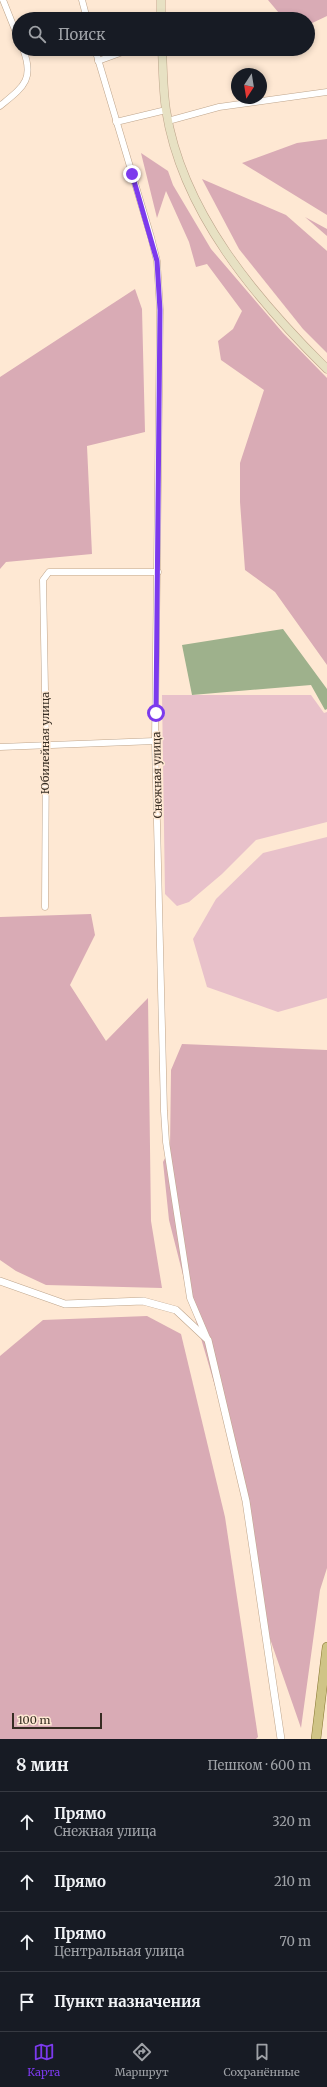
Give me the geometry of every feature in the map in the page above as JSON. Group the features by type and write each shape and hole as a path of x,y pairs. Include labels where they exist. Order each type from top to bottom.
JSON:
{"main road":[{"path":"161,0 161,12"},
{"path":"162,56 168,121 190,192 217,240 287,329 327,369"},
{"path":"316,1739 327,1648"}],"street":[{"path":"1,0 12,24"},
{"path":"82,0 85,12"},
{"path":"0,106 21,87 29,71 25,56"},
{"name":"Снежная улица","path":"97,56 157,261 160,310 155,742 166,1142 190,1298 208,1340"},
{"path":"98,61 112,56"},
{"path":"168,121 220,107 327,92"},
{"path":"116,122 166,110"},
{"name":"Юбилейная улица","path":"45,907 46,746 43,580 49,572 158,572"},
{"path":"0,747 155,742"},
{"path":"0,1281 64,1304 143,1301 176,1310 208,1340 246,1501 281,1739"}],"shaded area":[{"path":"268,0 327,0 327,16 315,22 315,12 278,12"},
{"path":"327,139 327,215 242,163 297,143"},
{"path":"141,153 168,171 173,185 211,249 283,333 327,378 327,665 275,592 245,570 240,502 240,463 264,390 221,360 218,341 233,329 242,311 207,264 196,267 189,242 166,191 157,218"},
{"path":"202,179 286,215 327,251 327,353 303,329 239,249"},
{"path":"305,217 327,229 327,236"},
{"path":"135,289 142,309 145,432 87,446 92,554 6,562 0,569 0,377"},
{"path":"283,629 327,689 327,709 325,710 311,685 192,695 182,645"},
{"path":"162,695 311,695 324,713 327,712 327,822 256,840 222,874 189,902 177,906 165,894"},
{"path":"327,837 327,998 278,1012 207,987 193,939 216,899 263,853"},
{"path":"91,914 95,935 70,985 106,1041 148,998 151,1221 162,1288 46,1285 16,1271 0,1260 0,917"},
{"path":"182,1044 327,1050 327,1568 320,1590 301,1728 268,1633 248,1499 186,1287 169,1220 163,1162 170,1148 171,1070"},
{"path":"147,1316 181,1334 225,1517 258,1737 256,1739 0,1739 0,1356 43,1320"}],"route":[{"path":"132,174 157,261 160,310 156,713"}]}
